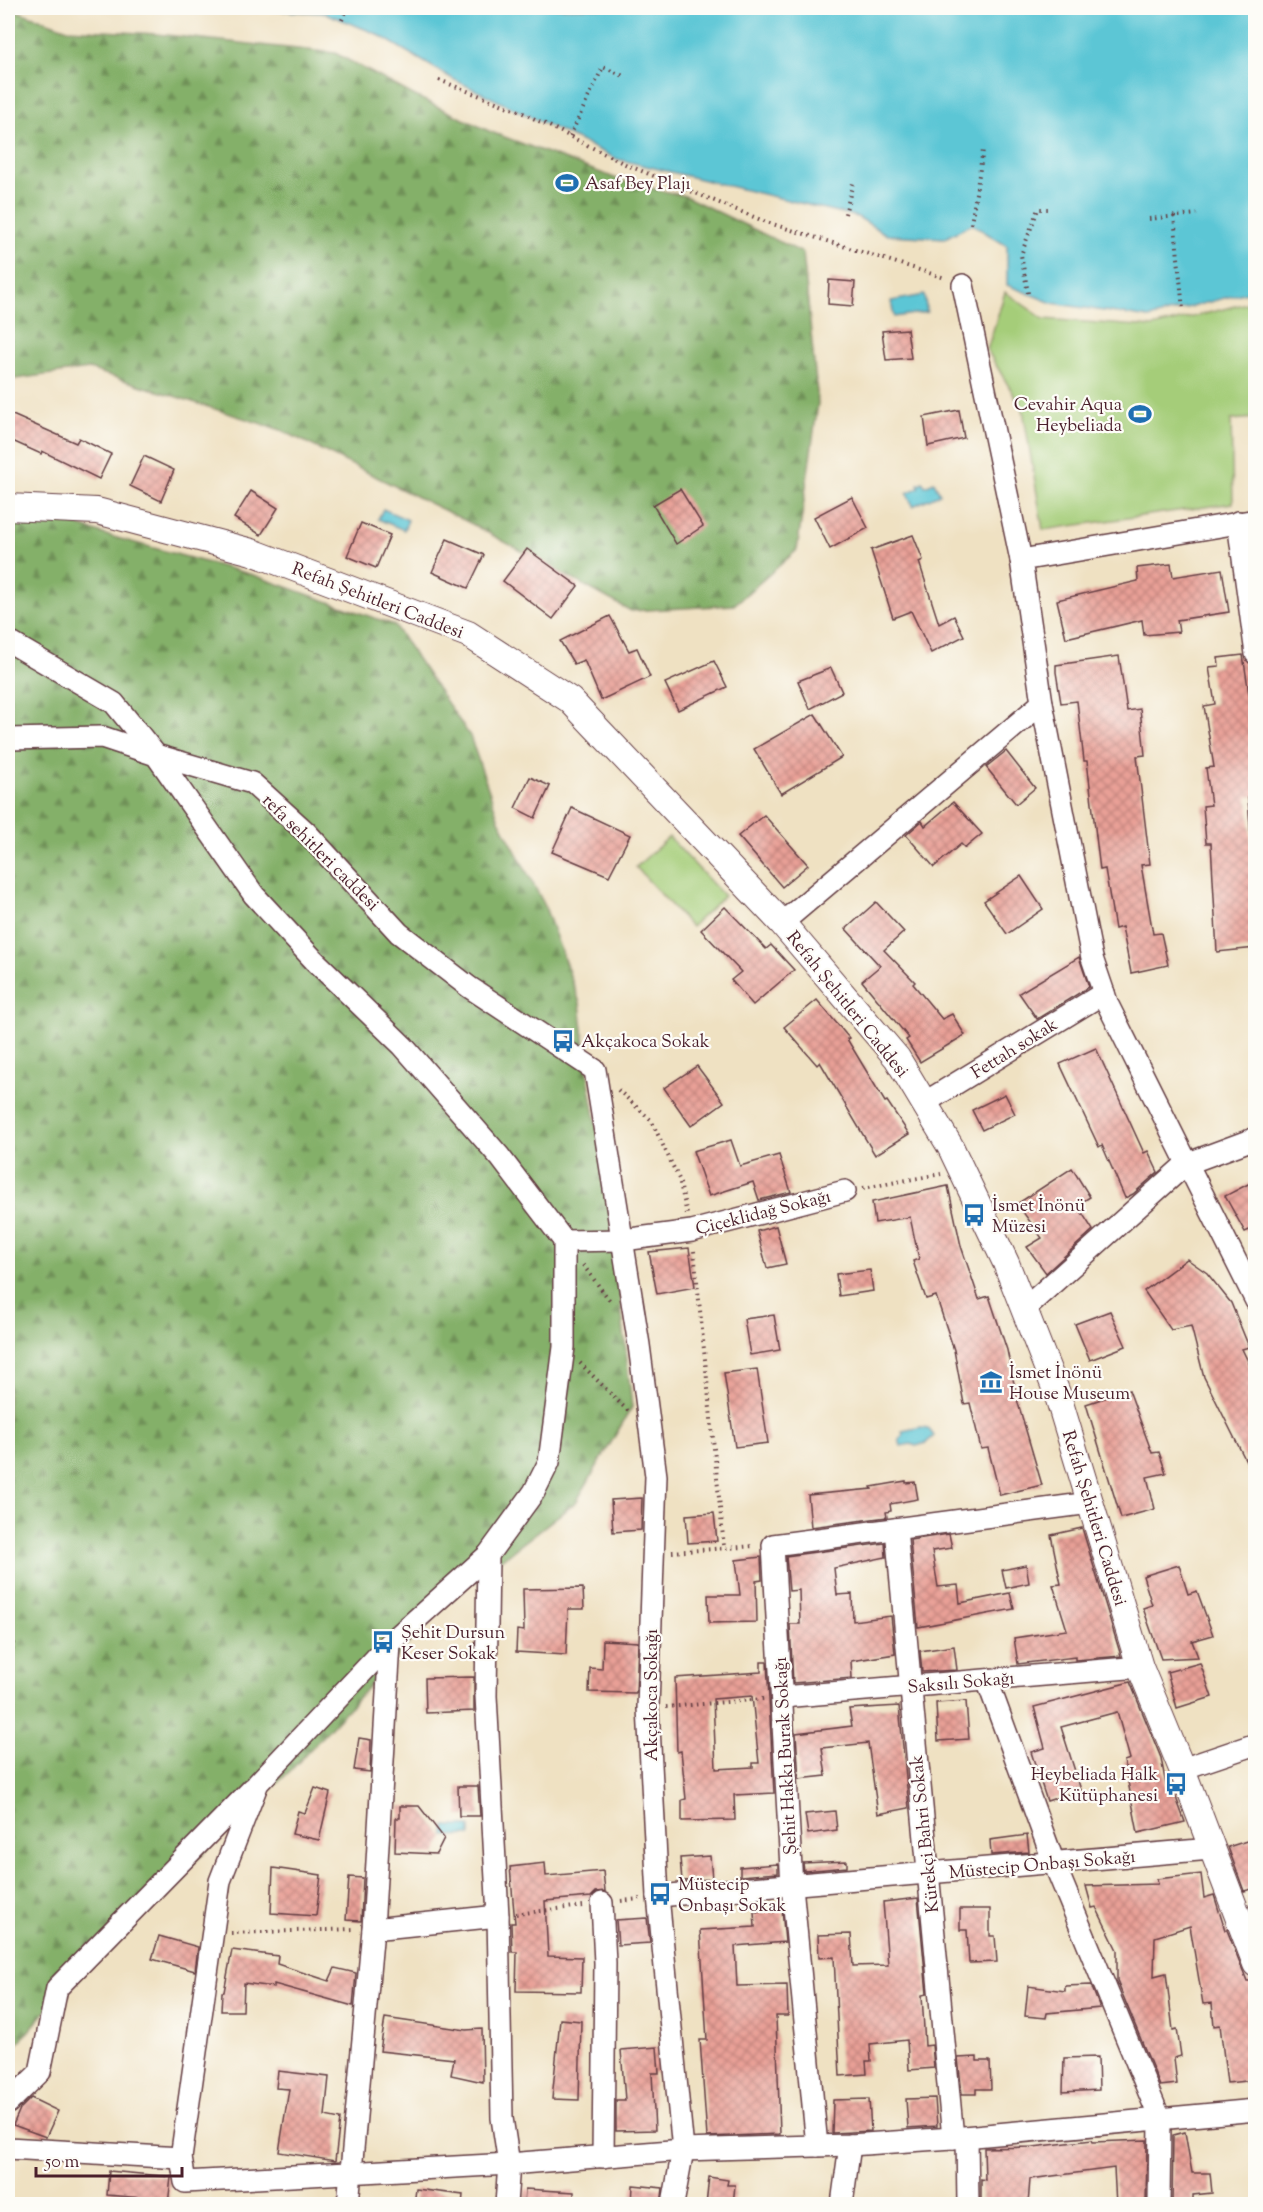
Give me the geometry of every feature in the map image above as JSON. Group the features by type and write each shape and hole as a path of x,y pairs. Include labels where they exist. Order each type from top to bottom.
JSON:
{"street":[{"path":"963,285 1021,560 1041,703 1092,958 1104,993 1186,1164 1256,1301"},
{"name":"Refah Şehitleri Caddesi","path":"8,507 97,511 252,552 468,634 570,700 783,923 897,1058 962,1171 1006,1263 1057,1393 1140,1667 1182,1769 1255,1963"},
{"path":"1021,560 1247,521 1256,654"},
{"path":"8,641 114,703 156,755 254,895 314,960 403,1046 500,1157 564,1241 564,1347 549,1462 534,1492 488,1555 390,1643 258,1783 57,1988 40,2072 8,2103"},
{"path":"783,923 1041,703"},
{"name":"refa sehitleri caddesi","path":"8,739 102,737 252,783 306,832 399,933 469,987 595,1070"},
{"name":"Fettah sokak","path":"924,1103 1104,993"},
{"name":"Akçakoca Sokağı","path":"595,1070 656,1476 648,1708 658,1896 683,2150 673,2205"},
{"path":"1023,1310 1186,1164 1256,1138"},
{"name":"Çiçeklidağ Sokağı","path":"564,1241 622,1240 692,1231 845,1191"},
{"path":"773,1545 1090,1503"},
{"name":"Kürekçi Bahri Sokak","path":"896,1529 928,1874 968,2205"},
{"name":"Şehit Hakkı Burak Sokağı","path":"773,1545 792,1886 818,2146"},
{"path":"488,1555 486,1696 498,1916 502,2118 509,2164 506,2205"},
{"path":"348,2205 373,1929 390,1643"},
{"name":"Saksılı Sokağı","path":"782,1697 1140,1667"},
{"path":"987,1680 1053,1863 1160,2119 1159,2205"},
{"path":"1182,1769 1256,1744"},
{"path":"258,1783 220,1881 181,2158 186,2182 509,2164 683,2150 850,2145 960,2138 1256,2110"},
{"name":"Müstecip Onbaşı Sokağı","path":"658,1896 1211,1849"},
{"path":"602,1903 605,1963 603,2157"},
{"path":"373,1929 498,1916"},
{"path":"842,2205 850,2145"},
{"path":"8,2148 181,2158"}],"path":[{"path":"342,20 347,8"},
{"path":"570,136 603,67 626,77"},
{"path":"439,80 519,111 627,165 766,222 916,267 963,285"},
{"path":"971,224 983,150"},
{"path":"845,214 853,183"},
{"path":"1028,293 1021,255 1038,210 1051,209"},
{"path":"1149,219 1197,214"},
{"path":"1174,216 1183,310"},
{"path":"595,1070 651,1120 679,1179 692,1231 724,1547"},
{"name":"Çiçeklidağ Sokağı","path":"845,1191 962,1171"},
{"path":"564,1241 615,1309"},
{"path":"564,1347 650,1432"},
{"path":"653,1553 773,1545"},
{"path":"8,1619 14,1644 8,1696"},
{"path":"648,1708 782,1697"},
{"path":"498,1916 658,1896"},
{"path":"213,1934 373,1929"}],"green space":[{"path":"8,8 68,29 157,34 335,53 415,96 491,132 628,183 685,196 803,253 818,403 797,550 734,605 631,611 470,523 281,430 89,369 8,380"},
{"name":"Cevahir Aqua Heybeliada","path":"1005,292 1044,319 1153,327 1255,301 1255,418 1231,420 1233,503 1043,530 1023,410 987,350"},
{"path":"8,502 106,535 253,575 394,625 470,736 499,820 544,904 580,1003 589,1082 609,1195 632,1407 576,1502 448,1601 291,1770 84,1967 8,2055"},
{"path":"669,837 724,896 691,927 636,867"}],"water":[{"path":"222,8 1255,8 1255,290 1149,318 1052,303 1007,285 1007,246 972,224 945,238 887,235 858,217 617,159 453,79 377,34 325,13"},
{"path":"924,295 927,312 894,317 891,301"},
{"path":"923,482 925,486 934,482 940,494 913,506 907,493 919,487 918,484"},
{"path":"383,509 408,520 404,530 378,519"},
{"path":"928,1428 934,1436 926,1443 901,1446 899,1439 903,1435 902,1431"},
{"path":"445,1826 470,1826 470,1835 445,1836"}],"building":[{"path":"829,280 855,282 853,306 828,304"},
{"path":"907,329 911,358 886,360 882,331"},
{"path":"959,410 964,438 928,446 924,417"},
{"path":"8,413 76,443 79,438 111,454 99,479 42,451 41,454 8,439"},
{"path":"144,456 174,470 161,501 130,486"},
{"path":"680,489 703,526 676,544 653,505"},
{"path":"251,491 278,508 261,535 234,518"},
{"path":"852,497 868,528 830,549 814,517"},
{"path":"361,523 390,535 376,568 347,556"},
{"path":"913,535 923,560 919,562 939,624 954,616 964,636 931,653 911,611 893,618 871,550"},
{"path":"447,539 484,555 468,588 432,572"},
{"path":"527,549 578,586 553,619 503,581"},
{"path":"1171,564 1173,577 1222,569 1229,612 1177,620 1179,632 1144,635 1142,620 1066,638 1057,600 1138,581 1137,568"},
{"path":"610,616 629,651 637,648 650,677 601,700 584,660 574,664 560,641"},
{"path":"1243,655 1256,739 1256,796 1248,797 1253,867 1256,867 1256,948 1217,952 1211,843 1206,843 1203,806 1211,805 1206,768 1214,767 1204,706 1215,704 1209,667 1219,666 1218,658"},
{"path":"1119,656 1127,711 1140,709 1145,755 1137,756 1150,864 1141,865 1153,934 1161,933 1168,965 1131,973 1122,927 1115,929 1105,869 1100,870 1087,761 1084,761 1077,701 1061,703 1056,672 1056,665"},
{"path":"714,661 727,687 678,710 665,683"},
{"path":"831,668 842,692 810,709 798,681"},
{"path":"815,714 842,757 781,794 754,749"},
{"path":"1006,751 1035,788 1016,804 986,767"},
{"path":"530,777 550,786 535,818 515,808"},
{"path":"953,802 982,834 965,848 961,844 934,867 906,835 922,821 925,826"},
{"path":"572,808 630,835 609,876 552,852"},
{"path":"764,815 808,865 782,887 738,836"},
{"path":"1021,876 1043,909 1007,934 984,901"},
{"path":"876,902 904,932 884,950 915,982 913,984 942,1019 952,1014 965,1035 920,1062 906,1040 909,1038 862,981 880,966 846,929"},
{"path":"725,907 766,949 771,945 794,970 753,1005 731,980 741,972 701,930"},
{"path":"1079,957 1089,987 1037,1019 1019,993"},
{"path":"817,1000 849,1038 847,1039 885,1102 887,1101 909,1134 875,1155 820,1062 817,1065 784,1027"},
{"path":"1096,1048 1144,1153 1148,1151 1158,1172 1133,1194 1125,1198 1102,1145 1099,1147 1060,1064"},
{"path":"697,1066 724,1102 691,1126 664,1088"},
{"path":"1005,1094 1015,1114 982,1130 972,1110"},
{"path":"731,1140 740,1166 779,1155 791,1192 759,1200 753,1182 709,1196 693,1151"},
{"path":"1072,1168 1090,1197 1077,1205 1093,1230 1046,1273 1027,1247 1042,1238 1017,1204"},
{"path":"1256,1180 1256,1227 1245,1232 1225,1196"},
{"path":"948,1186 961,1246 979,1299 989,1296 1007,1350 1018,1403 1042,1485 1000,1495 988,1448 981,1449 970,1403 964,1404 954,1350 936,1296 926,1299 913,1261 919,1259 910,1217 875,1223 872,1202"},
{"path":"776,1226 786,1264 767,1268 757,1231"},
{"path":"689,1248 695,1287 657,1294 649,1252"},
{"path":"1187,1259 1207,1273 1231,1303 1249,1347 1242,1349 1256,1378 1256,1481 1204,1377 1191,1326 1171,1330 1144,1291"},
{"path":"870,1270 873,1291 839,1296 836,1274"},
{"path":"1110,1311 1126,1346 1090,1360 1075,1324"},
{"path":"774,1315 780,1350 750,1355 744,1319"},
{"path":"757,1369 768,1443 735,1447 724,1373"},
{"path":"1129,1390 1152,1453 1159,1452 1166,1473 1147,1477 1155,1509 1121,1518 1086,1404"},
{"path":"906,1481 906,1483 915,1482 918,1499 890,1504 891,1511 886,1512 887,1517 811,1527 808,1495 872,1489 871,1487"},
{"path":"642,1498 641,1530 613,1532 611,1500"},
{"path":"714,1513 717,1541 688,1543 686,1515"},
{"path":"1082,1528 1121,1656 1075,1660 1075,1657 1018,1664 1014,1638 1067,1630 1053,1585 1061,1584 1051,1535"},
{"path":"949,1534 952,1548 932,1551 938,1587 958,1585 960,1603 1010,1593 1014,1609 918,1627 910,1540"},
{"path":"885,1543 886,1557 834,1568 837,1595 852,1594 853,1621 891,1616 895,1654 851,1661 852,1678 793,1683 790,1624 800,1624 799,1590 789,1591 786,1556"},
{"path":"761,1557 762,1580 756,1581 757,1622 709,1623 708,1595 740,1595 736,1560"},
{"path":"1026,1565 1029,1583 1006,1588 1002,1570"},
{"path":"1179,1565 1188,1594 1197,1591 1213,1635 1192,1641 1198,1657 1161,1659 1143,1608 1152,1605 1143,1576"},
{"path":"583,1588 584,1609 568,1609 566,1655 516,1652 517,1630 524,1631 523,1589"},
{"path":"603,1640 638,1642 636,1693 589,1692 590,1668 602,1669"},
{"path":"954,1646 957,1670 922,1672 920,1651"},
{"path":"761,1662 767,1662 774,1793 734,1795 735,1820 682,1821 682,1800 686,1799 681,1751 677,1752 675,1678 761,1672","holes":["752,1696 759,1763 753,1763 753,1767 716,1769 713,1699"]},
{"path":"1200,1663 1212,1697 1177,1708 1167,1672"},
{"path":"474,1677 474,1711 426,1713 425,1678"},
{"path":"1130,1682 1161,1758 1166,1785 1171,1784 1185,1822 1138,1833 1124,1761 1130,1759 1117,1712 1061,1727 1081,1790 1047,1801 1031,1752 1045,1748 1034,1707"},
{"path":"966,1701 969,1739 938,1741 936,1703"},
{"path":"899,1706 909,1808 878,1814 868,1743 822,1748 826,1776 799,1779 796,1733 852,1726 849,1709"},
{"path":"359,1738 371,1740 370,1772 354,1770"},
{"path":"458,1786 478,1786 480,1816 459,1816"},
{"path":"315,1788 330,1793 319,1840 292,1834 298,1811 305,1813"},
{"path":"400,1806 419,1806 444,1838 436,1854 395,1852 396,1818 400,1818"},
{"path":"835,1811 837,1830 808,1834 805,1814"},
{"path":"1027,1835 1029,1852 991,1855 990,1840"},
{"path":"1256,1838 1256,1888 1244,1891 1228,1847"},
{"path":"710,1856 712,1879 682,1881 680,1858"},
{"path":"847,1861 847,1867 804,1871 803,1863"},
{"path":"545,1863 546,1876 603,1871 605,1891 596,1892 591,1897 545,1901 548,1956 582,1957 581,1992 516,1991 517,1952 512,1952 511,1923 515,1923 510,1867"},
{"path":"778,1864 778,1873 740,1876 740,1867"},
{"path":"273,1868 321,1875 316,1916 271,1913"},
{"path":"1201,1874 1204,1898 1214,1895 1225,1930 1227,1930 1247,1981 1252,1981 1256,2008 1256,2080 1227,2083 1220,2025 1214,2026 1212,2003 1203,2004 1190,1926 1155,1937 1154,1976 1166,1973 1173,2030 1177,2029 1181,2056 1174,2058 1177,2084 1160,2086 1117,1981 1117,1950 1096,1907 1092,1908 1086,1886 1158,1884 1157,1879"},
{"path":"349,1877 363,1878 361,1921 346,1920"},
{"path":"918,1898 927,1994 922,1995 925,2046 932,2045 934,2068 909,2070 907,2040 870,2044 871,2061 866,2061 867,2074 840,2076 834,1957 819,1958 818,1935 851,1934 853,1966 888,1965 883,1902"},
{"path":"960,1909 990,1909 990,1936 995,1936 997,1962 969,1963 967,1930 960,1930"},
{"path":"782,1910 785,1942 735,1946 737,1986 787,1985 788,2016 776,2016 780,2134 707,2137 700,2040 707,2040 700,1930 755,1927 754,1912"},
{"path":"647,1918 650,1943 618,1945 616,1920"},
{"path":"159,1936 198,1947 195,1971 152,1959"},
{"path":"232,1950 278,1956 277,1964 329,1981 335,1968 356,1973 353,2006 274,1984 274,1987 244,1983 243,2011 221,2011 222,1992 224,1992"},
{"path":"1091,1985 1100,2008 1047,2013 1046,2018 1025,2016 1028,1986 1065,1991 1065,1986"},
{"path":"385,2018 466,2030 482,2029 483,2082 451,2075 454,2059 380,2051"},
{"path":"560,2019 581,2021 579,2100 552,2099"},
{"path":"657,2047 659,2073 652,2073 655,2130 616,2131 616,2100 625,2100 621,2050"},
{"path":"977,2057 977,2061 990,2061 991,2089 976,2089 976,2094 962,2094 958,2058"},
{"path":"1098,2057 1099,2090 1063,2092 1064,2058"},
{"path":"278,2071 329,2077 325,2116 340,2119 335,2161 279,2152 289,2089 276,2088"},
{"path":"31,2098 58,2111 46,2137 13,2125 20,2109"},
{"path":"935,2098 937,2126 908,2128 906,2099"},
{"path":"869,2099 871,2131 832,2133 833,2100"},
{"path":"1185,2132 1192,2173 1210,2173 1212,2193 1193,2195 1193,2205 1172,2205 1173,2135"},
{"path":"1092,2140 1093,2142 1147,2140 1146,2205 1116,2205 1114,2168 1030,2179 1028,2205 981,2205 981,2179 985,2180 984,2148 1033,2147"},
{"path":"109,2171 171,2177 168,2205 141,2205 142,2198 107,2195"},
{"path":"709,2177 728,2180 727,2185 735,2185 733,2205 706,2205"},
{"path":"633,2185 663,2188 661,2205 632,2205"},
{"path":"416,2189 463,2195 462,2205 414,2205"},
{"path":"525,2189 574,2192 574,2205 524,2205"}],"place":[{"name":"Asaf Bey Plajı","path":"567,183"},
{"name":"Cevahir Aqua Heybeliada","path":"1140,414"},
{"name":"Akçakoca Sokak","path":"563,1041"},
{"name":"İsmet İnönü Müzesi","path":"974,1215"},
{"name":"İsmet İnönü House Museum","path":"991,1382"},
{"name":"Şehit Dursun Keser Sokak","path":"383,1642"},
{"name":"Heybeliada Halk Kütüphanesi","path":"1176,1784"},
{"name":"Müstecip Onbaşı Sokak","path":"660,1894"}]}
